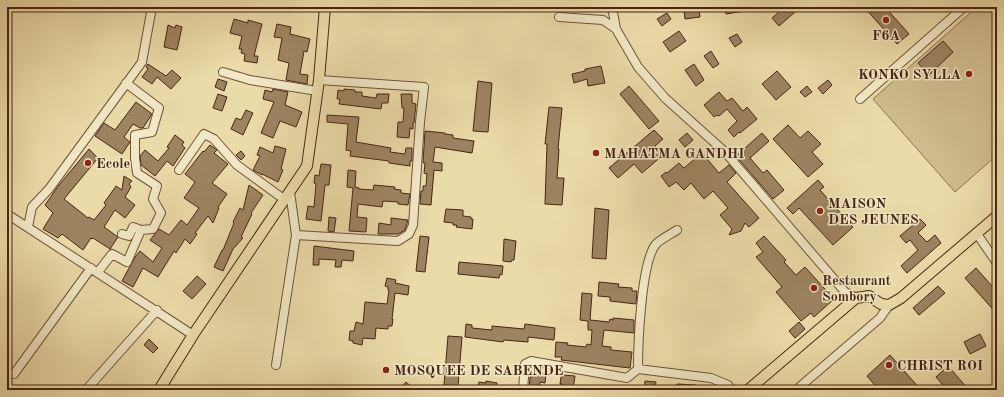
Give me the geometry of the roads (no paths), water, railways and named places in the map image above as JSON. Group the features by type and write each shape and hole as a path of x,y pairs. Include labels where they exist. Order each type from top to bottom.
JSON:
{"main road":[{"path":"159,390 193,334 307,166 319,80 325,7"},
{"path":"748,390 856,298 869,296 881,304 889,305 901,298 997,216"}],"street":[{"path":"28,227 32,207 49,189 142,62 152,7"},
{"path":"612,7 616,30 638,67 665,98 725,152 845,292 856,298"},
{"path":"860,99 964,7"},
{"path":"559,17 603,20 616,30"},
{"path":"223,72 250,80 317,91"},
{"path":"296,235 398,240 409,234 413,225 424,87 319,80"},
{"path":"122,234 129,236 133,226 141,230 153,229 161,213 153,199 157,186 136,173 135,158 135,135 152,132 159,108 126,83"},
{"path":"179,170 204,134 214,139 237,165 288,196 296,235 276,365"},
{"path":"7,214 193,334"},
{"path":"14,374 94,270 112,254 127,262 141,230"},
{"path":"638,369 638,337 647,264 656,244 677,230"},
{"path":"977,234 997,263"},
{"path":"796,390 880,318 889,305"},
{"path":"86,390 157,310"},
{"path":"523,390 525,364 531,361 627,378 638,369 711,378 728,385 732,390"}],"place":[{"name":"F6A","path":"886,20"},
{"name":"KONKO SYLLA","path":"969,74"},
{"name":"MAHATMA GANDHI","path":"596,153"},
{"name":"Ecole","path":"88,163"},
{"name":"MAISON DES JEUNES","path":"820,211"},
{"name":"Restaurant Sombory","path":"814,288"},
{"name":"CHRIST ROI","path":"889,365"},
{"name":"MOSQUEE DE SABENDE","path":"386,370"}]}
